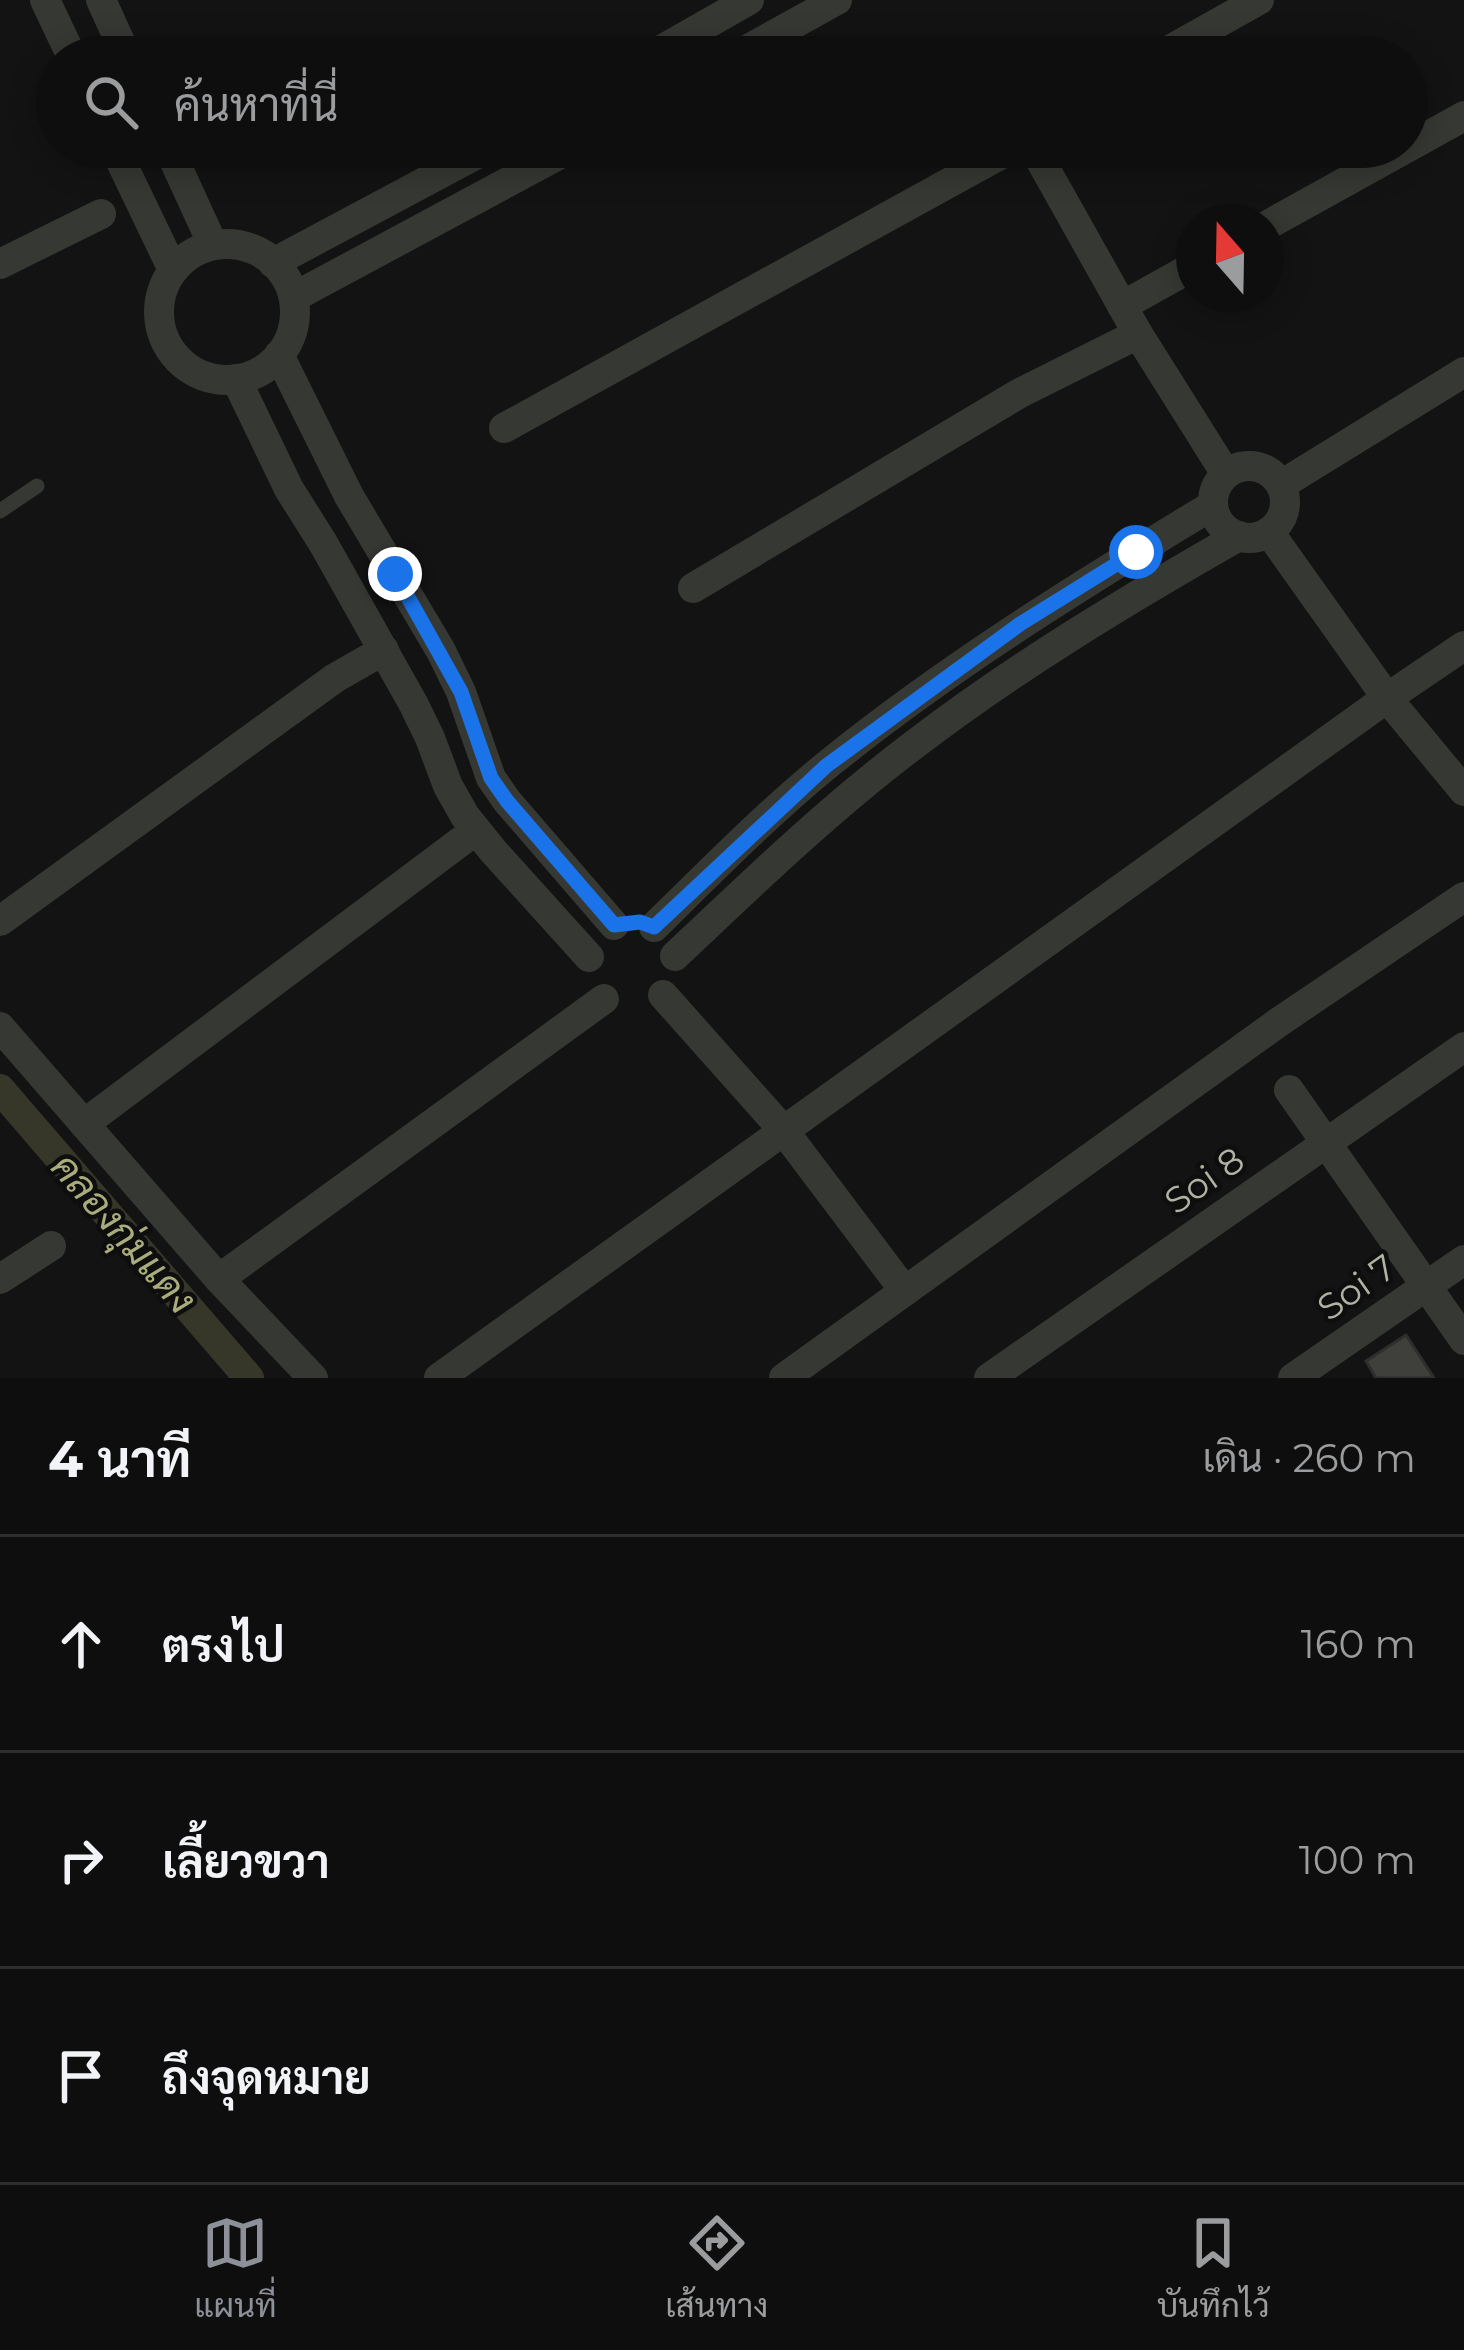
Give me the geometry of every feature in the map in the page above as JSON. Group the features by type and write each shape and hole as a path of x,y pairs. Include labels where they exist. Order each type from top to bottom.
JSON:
{"street":[{"path":"45,0 62,36"},
{"path":"101,0 117,36"},
{"path":"686,36 749,0"},
{"path":"1194,36 1258,0"},
{"path":"770,36 831,1"},
{"path":"1428,136 1464,116"},
{"path":"125,168 173,270"},
{"path":"178,168 213,245"},
{"path":"273,263 453,168"},
{"path":"295,297 535,168"},
{"path":"504,428 976,168"},
{"path":"1045,168 1130,320 1226,475"},
{"path":"1284,216 1370,168"},
{"path":"430,181 447,217"},
{"path":"0,264 100,214"},
{"path":"226,243 252,248 284,272 295,297 296,322 272,364 250,377 225,381 201,375 177,360 164,339 158,316 161,292 173,270 184,259 226,243"},
{"path":"693,588 1020,393 1130,320 1176,281"},
{"path":"279,355 350,496 452,672 491,778 614,925"},
{"path":"1281,485 1464,372"},
{"path":"236,379 289,489 430,737 448,786 476,830 589,957"},
{"path":"675,956 779,857 916,743 1103,614 1254,534 1283,515 1281,485 1266,470 1246,466 1226,475 1214,494 1213,506 1221,525 1254,534 1464,791"},
{"path":"654,927 826,766 872,731 1020,624 1213,506"},
{"path":"439,1378 1464,646"},
{"path":"0,921 335,678 384,650"},
{"path":"84,1124 476,830"},
{"path":"784,1378 1279,1022 1464,897"},
{"path":"219,1279 634,1002 675,970 675,956 664,934 640,922 614,925 602,932 589,957 591,980 634,1002 784,1130 904,1290"},
{"path":"0,1028 219,1279 313,1378"},
{"name":"Soi 8","path":"989,1378 1464,1047"},
{"path":"1288,1090 1464,1340"},
{"path":"0,1279 51,1246"},
{"name":"Soi 7","path":"1293,1378 1464,1260"}],"lane":[{"path":"0,512 37,486"}],"building":[{"path":"1406,1335 1434,1378 1376,1378 1366,1361"}],"waterway":[{"name":"คลองกุ่มแดง","path":"0,1089 249,1378"}],"route":[{"path":"395,574 441,651 491,778 507,801 614,925 640,922 654,927 826,766 962,664 1136,552"}]}
